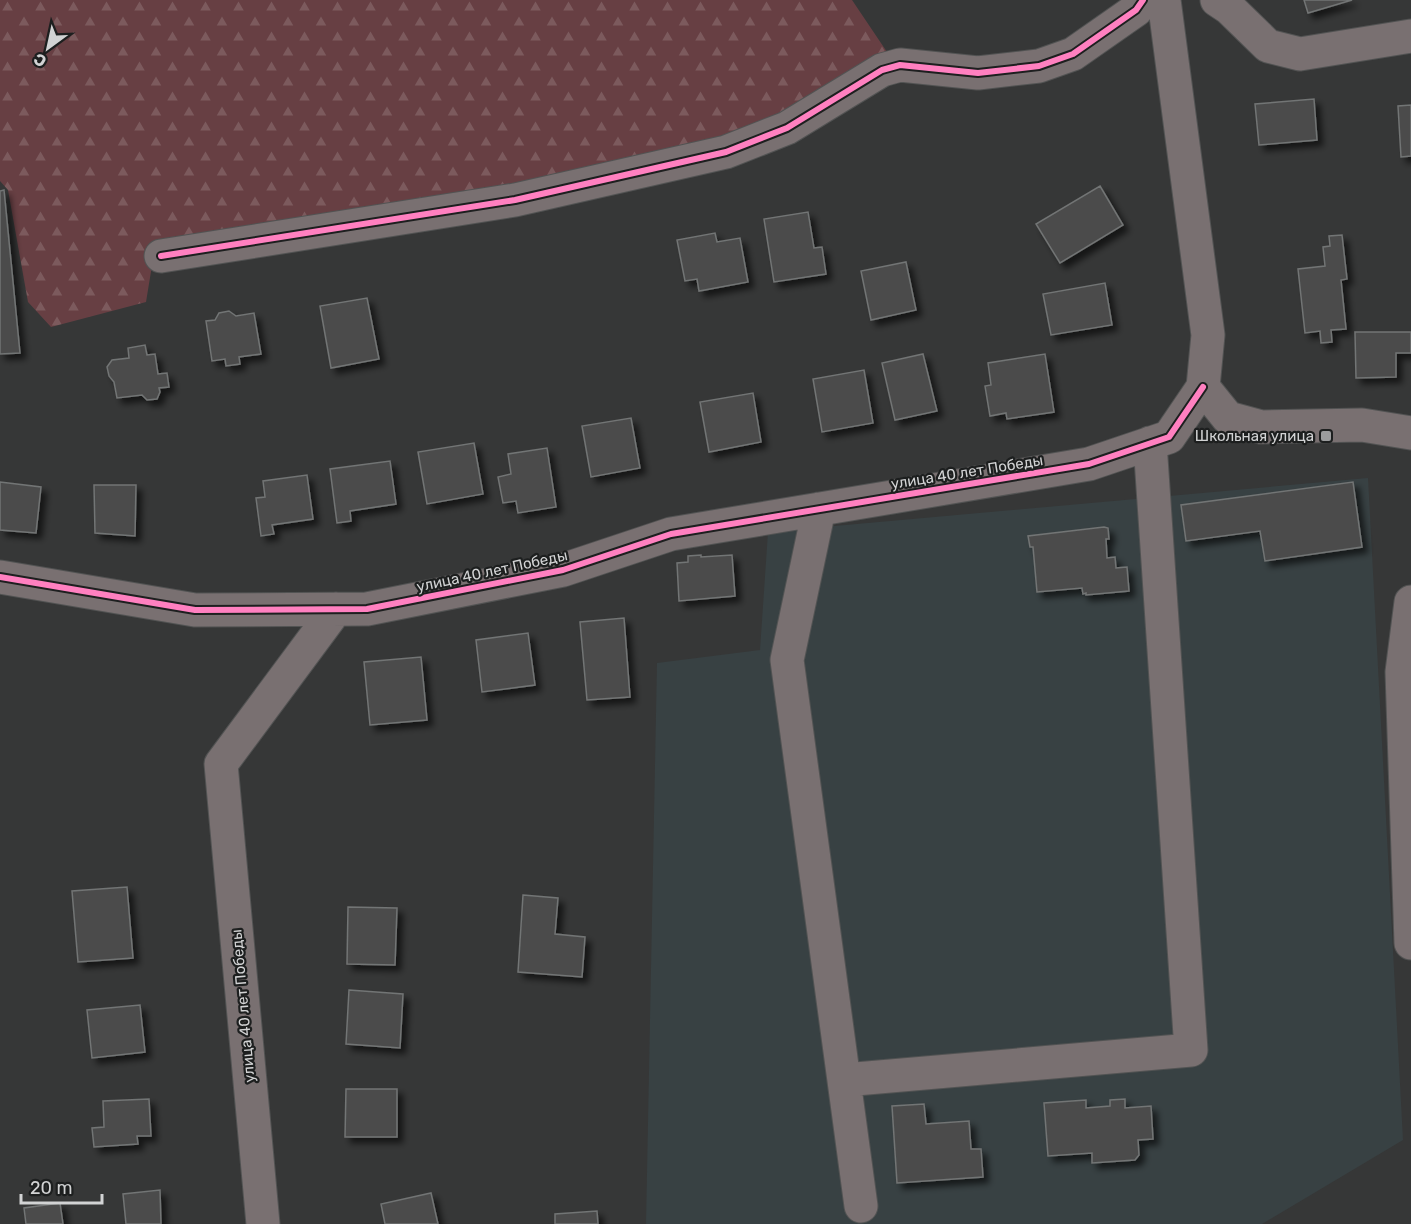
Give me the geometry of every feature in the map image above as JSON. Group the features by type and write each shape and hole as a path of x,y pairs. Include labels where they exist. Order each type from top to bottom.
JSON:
{"street":[{"path":"161,256 515,200 726,152 787,128 882,70 900,65 978,73 1039,66 1073,54 1136,10 1143,0"},
{"path":"1164,0 1208,335 1203,387 1228,418 1261,427 1362,425 1411,433"},
{"path":"1217,0 1229,8 1268,46 1300,54 1411,36"},
{"name":"улица 40 лет Победы","path":"0,577 195,610 367,609 563,570 671,534 1089,464 1169,437 1203,387"},
{"path":"844,1080 1191,1050 1150,443"},
{"path":"819,509 787,660 861,1206"},
{"path":"1411,602 1402,672 1411,943"},
{"name":"улица 40 лет Победы","path":"263,1224 221,764 336,609"}],"shaded area":[{"path":"1368,478 1403,1140 1262,1224 646,1224 657,663 760,650 768,532"}],"green space":[{"path":"0,0 852,0 887,52 788,117 635,164 156,241 146,302 51,327 28,302 8,190 0,181"}],"building":[{"path":"1304,0 1352,0 1308,13"},
{"path":"1314,99 1317,140 1259,145 1255,104"},
{"path":"1411,105 1411,156 1401,157 1398,106"},
{"path":"1100,186 1123,225 1060,263 1036,224"},
{"path":"4,190 20,353 0,354 0,191"},
{"path":"808,212 814,248 822,247 826,274 774,282 764,219"},
{"path":"715,233 717,242 740,238 748,282 699,291 697,279 685,281 677,240"},
{"path":"1342,235 1347,279 1341,280 1346,329 1331,330 1332,342 1321,343 1320,331 1305,333 1298,269 1325,266 1323,247 1330,246 1329,236"},
{"path":"906,262 916,310 871,320 861,271"},
{"path":"1105,283 1112,325 1051,335 1043,294"},
{"path":"367,298 379,359 331,368 320,306"},
{"path":"229,311 236,316 254,313 261,354 239,357 240,364 226,366 225,359 212,361 206,321 215,320 219,313"},
{"path":"1355,332 1411,332 1411,353 1396,353 1396,377 1356,378"},
{"path":"145,345 147,355 155,354 158,374 167,373 169,387 159,388 157,399 147,400 142,395 117,398 114,382 109,376 107,367 112,360 129,358 128,348"},
{"path":"923,354 937,411 895,420 882,363"},
{"path":"1045,354 1054,412 1007,419 1006,413 990,416 985,386 991,385 988,363"},
{"path":"864,370 873,423 822,432 813,379"},
{"path":"753,393 761,442 709,452 700,402"},
{"path":"631,418 640,468 591,477 582,426"},
{"path":"474,443 483,494 427,504 418,452"},
{"path":"547,448 556,507 518,513 516,501 503,503 498,477 511,474 508,454"},
{"path":"390,461 396,504 350,511 351,521 337,523 330,469"},
{"path":"307,475 313,519 272,525 274,534 261,536 256,498 265,497 263,481"},
{"path":"0,482 41,487 36,533 0,530"},
{"path":"1353,482 1362,547 1265,561 1260,531 1186,541 1181,505"},
{"path":"94,485 136,485 135,536 95,533"},
{"path":"1108,528 1107,558 1115,557 1116,568 1127,567 1129,591 1086,595 1086,593 1083,594 1082,588 1037,592 1033,547 1030,547 1028,536"},
{"path":"701,555 701,557 732,555 735,596 679,601 677,563 688,562 688,556"},
{"path":"624,618 630,697 587,700 580,622"},
{"path":"528,633 535,685 482,692 476,640"},
{"path":"421,657 427,720 370,725 364,662"},
{"path":"127,887 133,958 78,962 72,891"},
{"path":"523,895 558,898 555,934 585,937 582,977 518,972"},
{"path":"348,907 397,908 395,965 347,964"},
{"path":"349,990 403,994 400,1048 346,1044"},
{"path":"140,1005 145,1052 92,1058 87,1010"},
{"path":"346,1089 397,1089 397,1137 345,1137"},
{"path":"149,1099 151,1136 137,1136 138,1144 94,1147 92,1128 104,1127 103,1101"},
{"path":"1125,1099 1125,1108 1151,1106 1153,1139 1138,1140 1139,1155 1135,1160 1092,1163 1092,1153 1048,1156 1044,1103 1086,1100 1086,1108 1110,1106 1110,1100"},
{"path":"924,1104 926,1124 969,1121 971,1149 981,1149 983,1177 897,1183 892,1106"},
{"path":"160,1190 161,1224 126,1224 123,1194"},
{"path":"431,1193 438,1224 385,1224 381,1204"},
{"path":"60,1203 63,1224 26,1224 24,1208"},
{"path":"597,1211 598,1224 555,1224 555,1214"}],"cycle path":[{"path":"161,256 515,200 726,152 787,128 882,70 900,65 978,73 1039,66 1073,54 1136,10 1143,0"},
{"path":"0,577 195,610 367,609 563,570 671,534 1089,464 1169,437 1203,387"}],"place":[{"name":"Школьная улица","path":"1326,436"}]}
